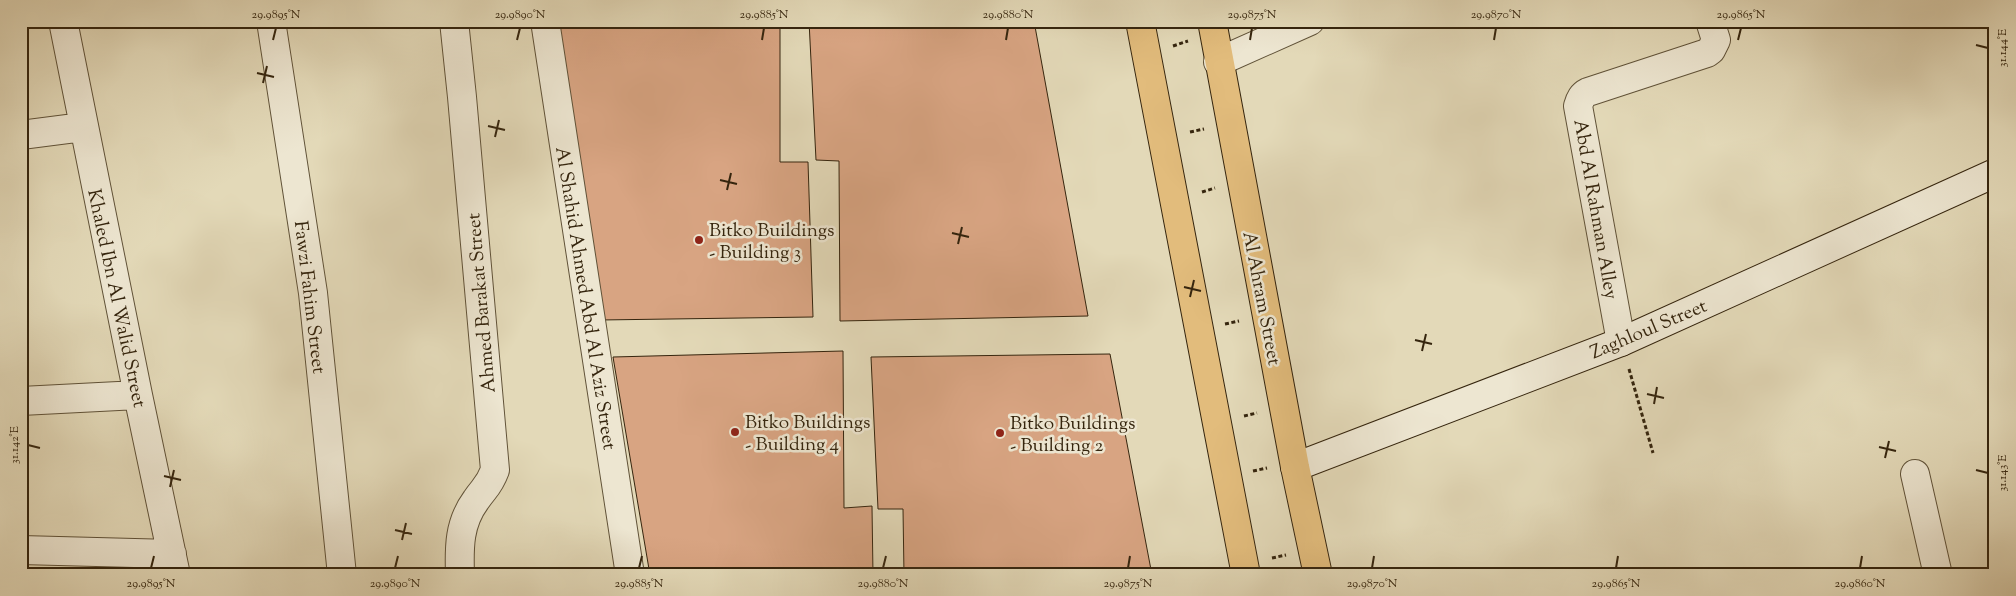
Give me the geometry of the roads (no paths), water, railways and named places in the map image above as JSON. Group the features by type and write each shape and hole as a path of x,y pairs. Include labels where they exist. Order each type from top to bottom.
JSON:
{"main road":[{"path":"1140,21 1216,422 1255,567"},
{"name":"Al Ahram Street","path":"1212,21 1218,62 1283,406 1282,467 1318,575"}],"street":[{"name":"Khaled Ibn Al Walid Street","path":"63,21 83,127 174,564"},
{"name":"Fawzi Fahim Street","path":"271,21 313,293 342,575"},
{"name":"Ahmed Barakat Street","path":"454,21 495,470 490,484 476,500 463,522 459,545 460,575"},
{"name":"Al Shahid Ahmed Abd Al Aziz Street","path":"545,21 630,575"},
{"path":"1218,62 1310,21"},
{"name":"Abd Al Rahman Alley","path":"1621,342 1578,106 1579,101 1588,92 1707,53 1711,50 1716,40 1710,21"},
{"path":"21,135 83,127"},
{"name":"Zaghloul Street","path":"1282,467 1621,342 1995,172"},
{"path":"21,401 138,396"},
{"path":"1915,474 1938,575"},
{"path":"21,550 174,564"}],"place":[{"name":"Bitko Buildings - Building 3","path":"699,240"},
{"name":"Bitko Buildings - Building 4","path":"735,432"},
{"name":"Bitko Buildings - Building 2","path":"1000,433"}]}
